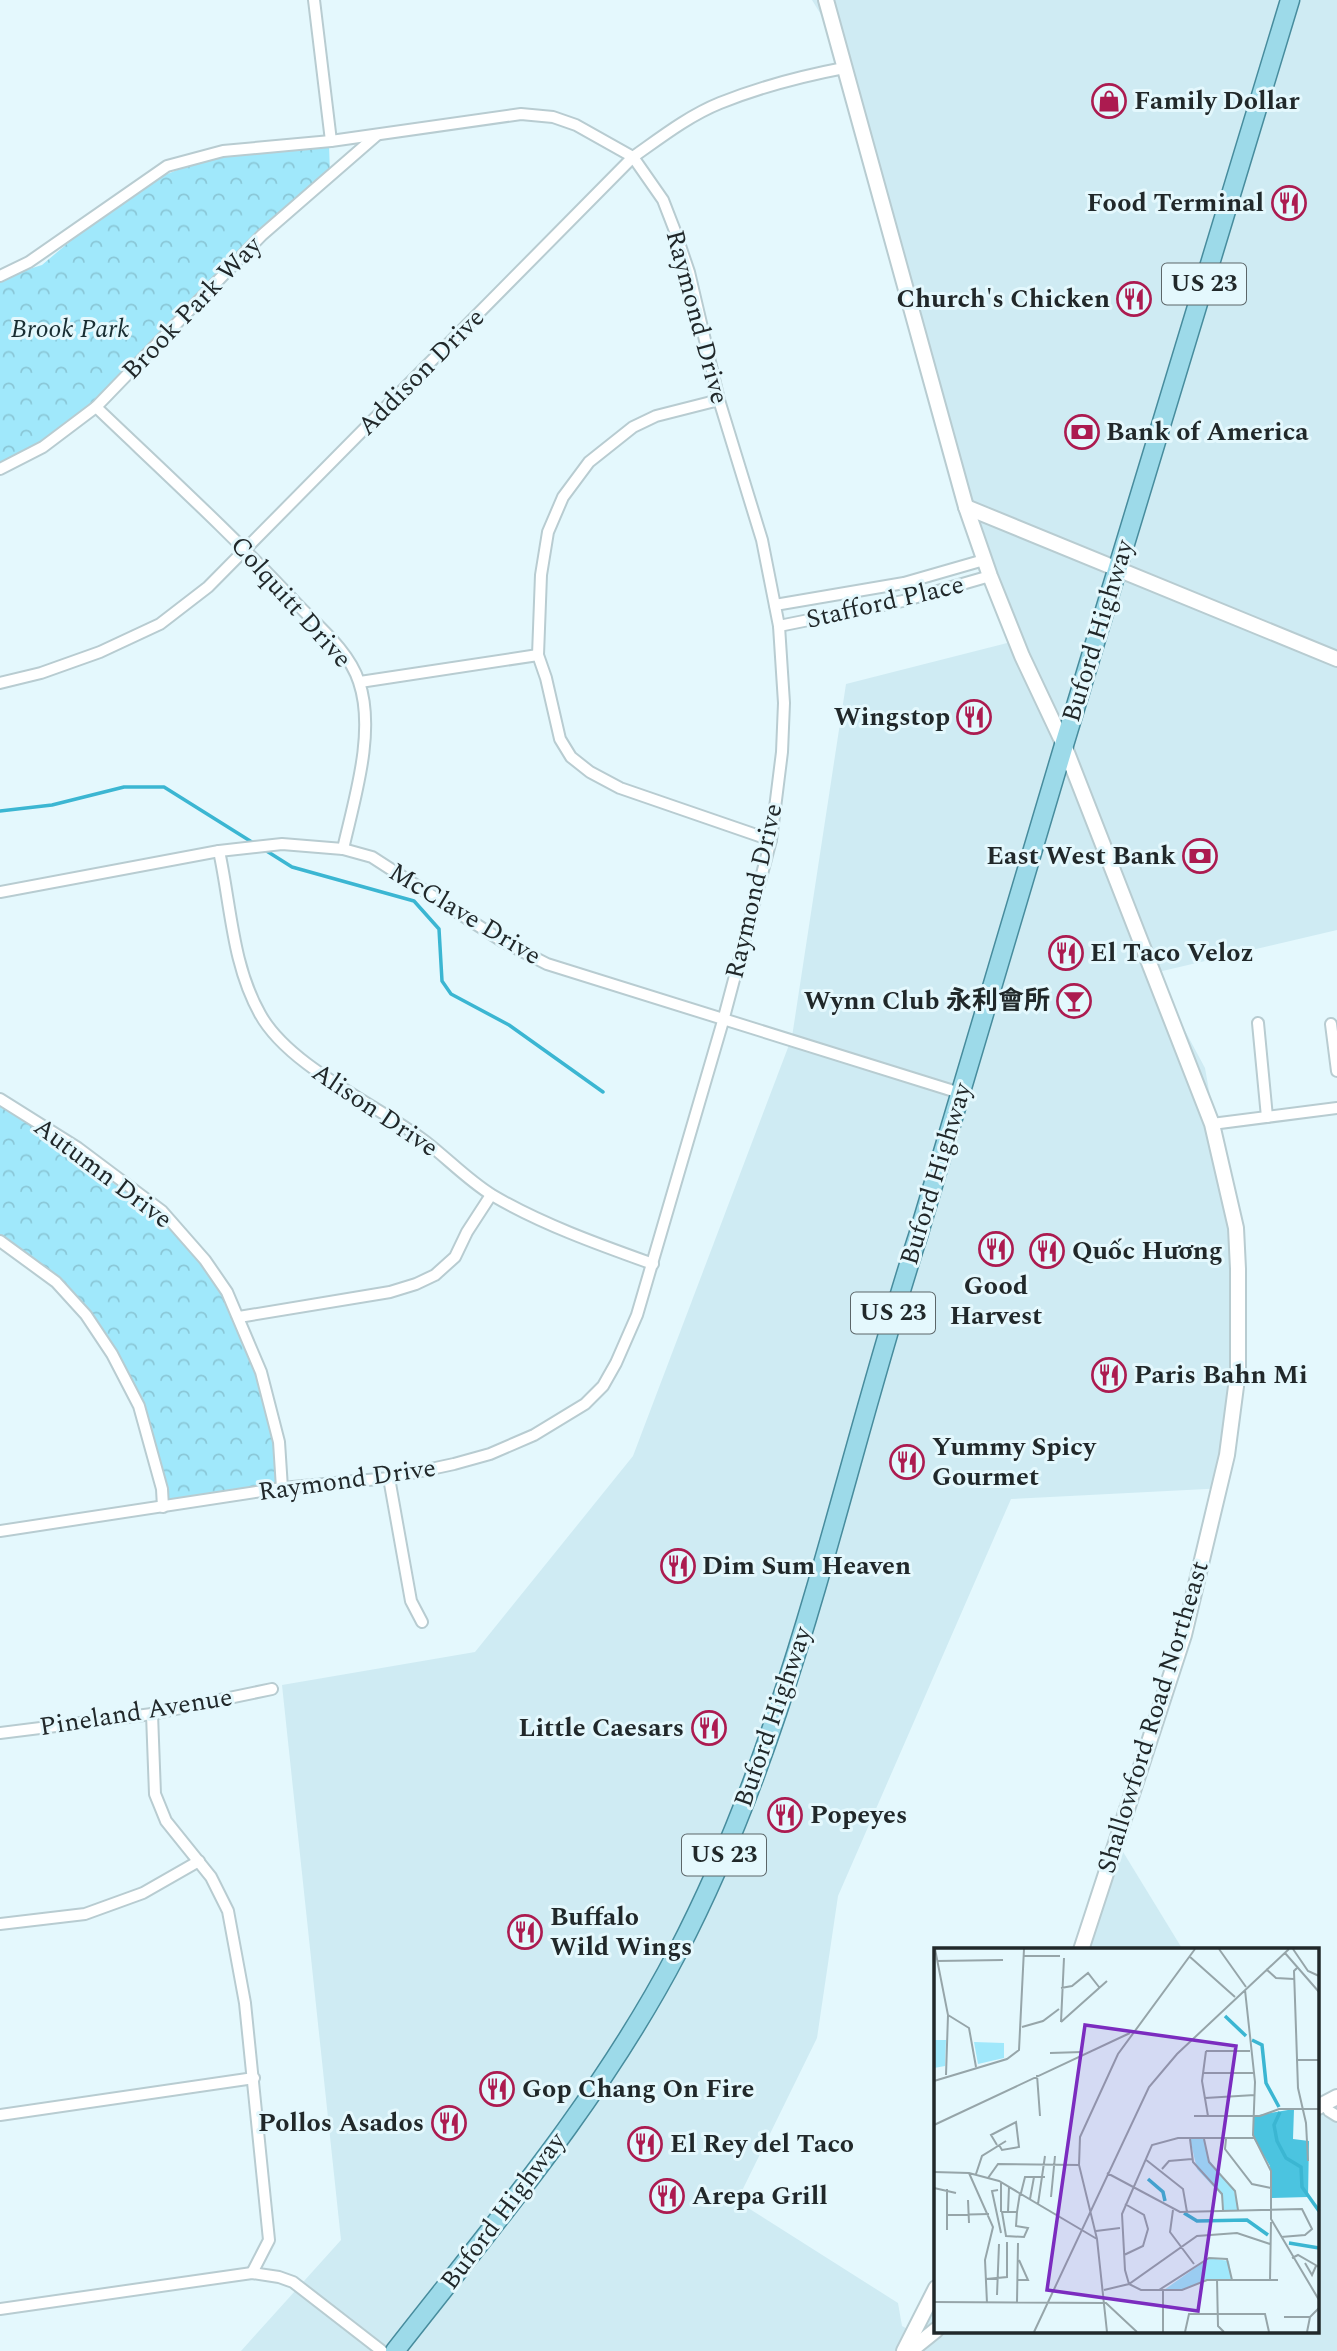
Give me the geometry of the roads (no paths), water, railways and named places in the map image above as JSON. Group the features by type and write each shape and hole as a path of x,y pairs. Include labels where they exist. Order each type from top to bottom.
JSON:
{"main road":[{"name":"Buford Highway","path":"395,2351 504,2213 605,2074 677,1952 731,1839 763,1758 859,1442 894,1309 1063,745 1290,0"}],"street":[{"path":"314,0 331,141"},
{"name":"Shallowford Road Northeast","path":"826,0 966,507 990,576 1022,656 1063,745 1212,1124 1236,1228 1238,1371 1227,1455 1184,1635 1082,1948"},
{"name":"Addison Drive","path":"0,683 41,673 100,652 160,624 208,587 633,157 675,127 719,104 807,75 844,68"},
{"name":"Raymond Drive","path":"0,276 29,262 167,166 223,151 331,141 521,114 553,117 576,125 633,157 663,200 675,231 689,272 719,400 762,540 779,626 784,703 782,752 771,840 723,1021 653,1264 637,1315 603,1386 585,1404 534,1435 490,1454 454,1464 389,1478 282,1488 0,1531"},
{"name":"Brook Park Way","path":"0,469 43,447 96,407 262,235 377,135"},
{"path":"719,400 656,416 633,427 589,462 563,497 548,532 541,575 538,655 560,739 571,757 620,788 771,840"},
{"name":"Colquitt Drive","path":"96,407 246,549 346,656 360,682 365,713 363,762 343,849"},
{"path":"966,507 1337,659"},
{"name":"Stafford Place","path":"775,605 904,583 984,560"},
{"name":"Stafford Place","path":"779,626 904,601 990,576"},
{"path":"360,682 538,655"},
{"name":"McClave Drive","path":"0,892 249,847 282,844 343,849 372,858 502,941 547,964 960,1093"},
{"name":"Alison Drive","path":"219,851 239,963 261,1016 281,1043 304,1062 425,1141 491,1195 585,1240 653,1264"},
{"path":"1258,1023 1267,1117"},
{"path":"1331,1024 1337,1070"},
{"name":"Autumn Drive","path":"0,1099 78,1149 162,1211 205,1260 227,1292 239,1317 264,1384 279,1442 282,1488"},
{"path":"1212,1124 1337,1108"},
{"path":"239,1317 390,1292 435,1275 456,1257 467,1232 491,1195"},
{"path":"0,1241 56,1282 86,1315 112,1354 139,1406 162,1489 163,1507"},
{"path":"389,1478 411,1601 422,1622"},
{"name":"Pineland Avenue","path":"0,1733 152,1714 272,1689"},
{"path":"152,1714 155,1794 166,1821 211,1877 228,1911 245,2003 269,2239 252,2273"},
{"path":"0,1924 85,1914 143,1893 199,1861"},
{"path":"0,2115 254,2078"},
{"path":"1326,2102 1329,2111 1337,2116"},
{"path":"0,2309 252,2273 293,2282 382,2351"},
{"path":"907,2351 934,2292"},
{"path":"907,2351 934,2331"}],"waterway":[{"path":"0,811 52,805 124,787 164,787 255,844"},
{"path":"265,850 292,867 414,901 439,929 442,981 451,994 509,1025 603,1092"}],"place":[{"name":"Family Dollar","path":"1109,101"},
{"name":"Food Terminal","path":"1289,203"},
{"name":"Church's Chicken","path":"1134,299"},
{"name":"Bank of America","path":"1082,432"},
{"name":"Wingstop","path":"974,717"},
{"name":"East West Bank","path":"1200,856"},
{"name":"El Taco Veloz","path":"1066,953"},
{"name":"Wynn Club 永利會所","path":"1074,1001"},
{"name":"Good Harvest","path":"996,1249"},
{"name":"Quốc Hương","path":"1047,1251"},
{"name":"Paris Bahn Mi","path":"1109,1375"},
{"name":"Yummy Spicy Gourmet","path":"907,1462"},
{"name":"Dim Sum Heaven","path":"678,1566"},
{"name":"Little Caesars","path":"709,1728"},
{"name":"Popeyes","path":"785,1815"},
{"name":"Buffalo Wild Wings","path":"525,1932"},
{"name":"Gop Chang On Fire","path":"497,2089"},
{"name":"Pollos Asados","path":"449,2123"},
{"name":"El Rey del Taco","path":"645,2144"},
{"name":"Arepa Grill","path":"667,2196"}],"park label":[{"name":"Brook Park","path":"70,329"}]}
